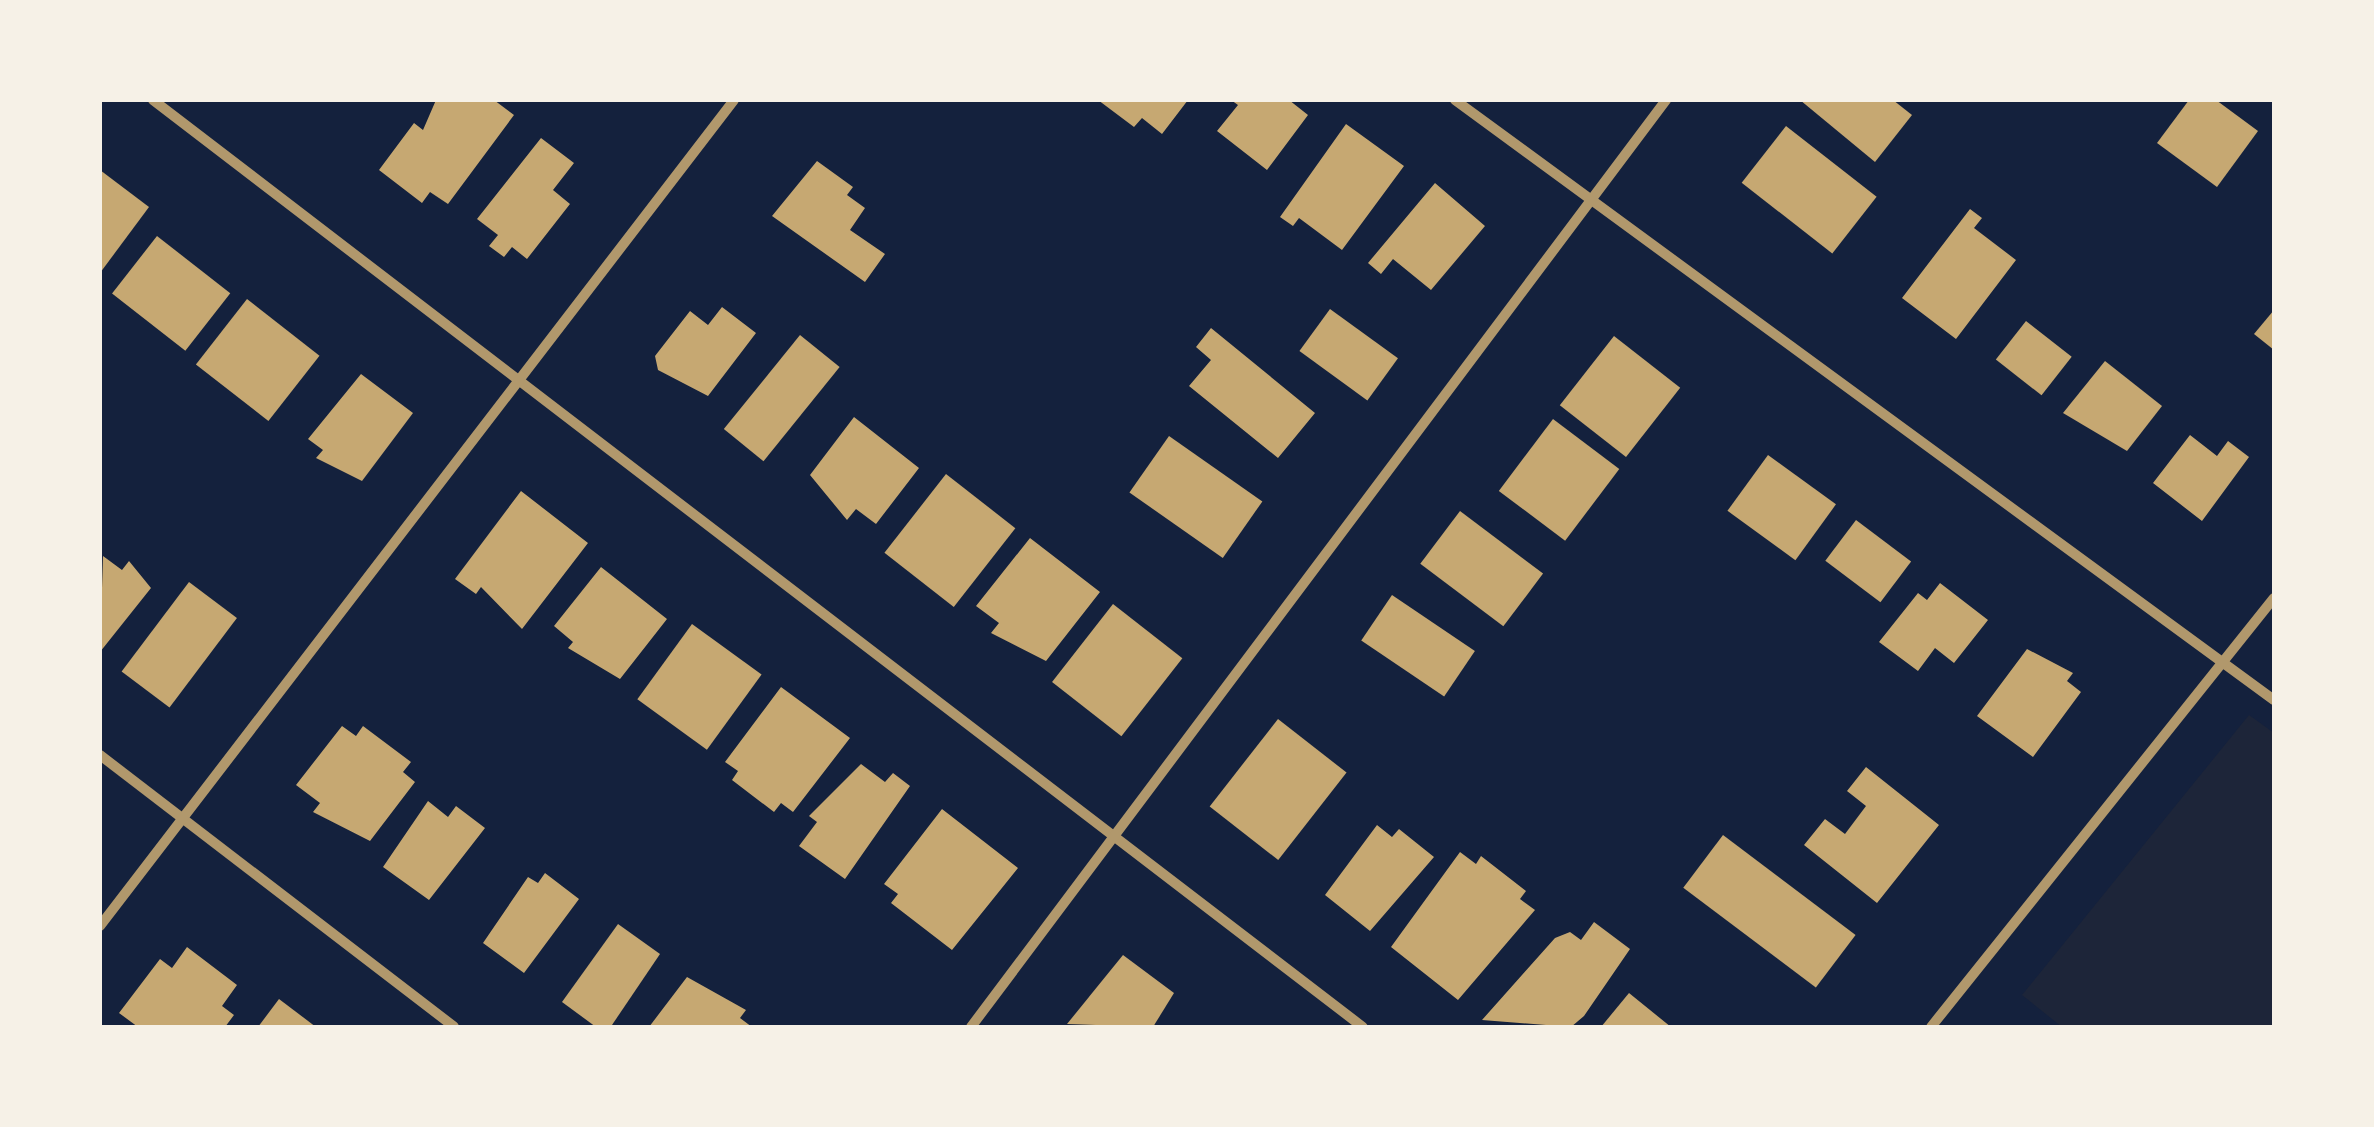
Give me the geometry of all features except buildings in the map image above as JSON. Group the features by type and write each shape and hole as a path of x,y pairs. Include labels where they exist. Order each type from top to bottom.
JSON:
{"street":[{"path":"154,100 1363,1027"},
{"path":"100,926 734,100"},
{"path":"1456,100 1596,198 2274,700"},
{"path":"971,1027 1666,100"},
{"path":"1931,1027 2274,598"},
{"path":"100,755 454,1027"}],"shaded area":[{"path":"2249,715 2274,733 2274,1027 2062,1027 2022,995"}]}
